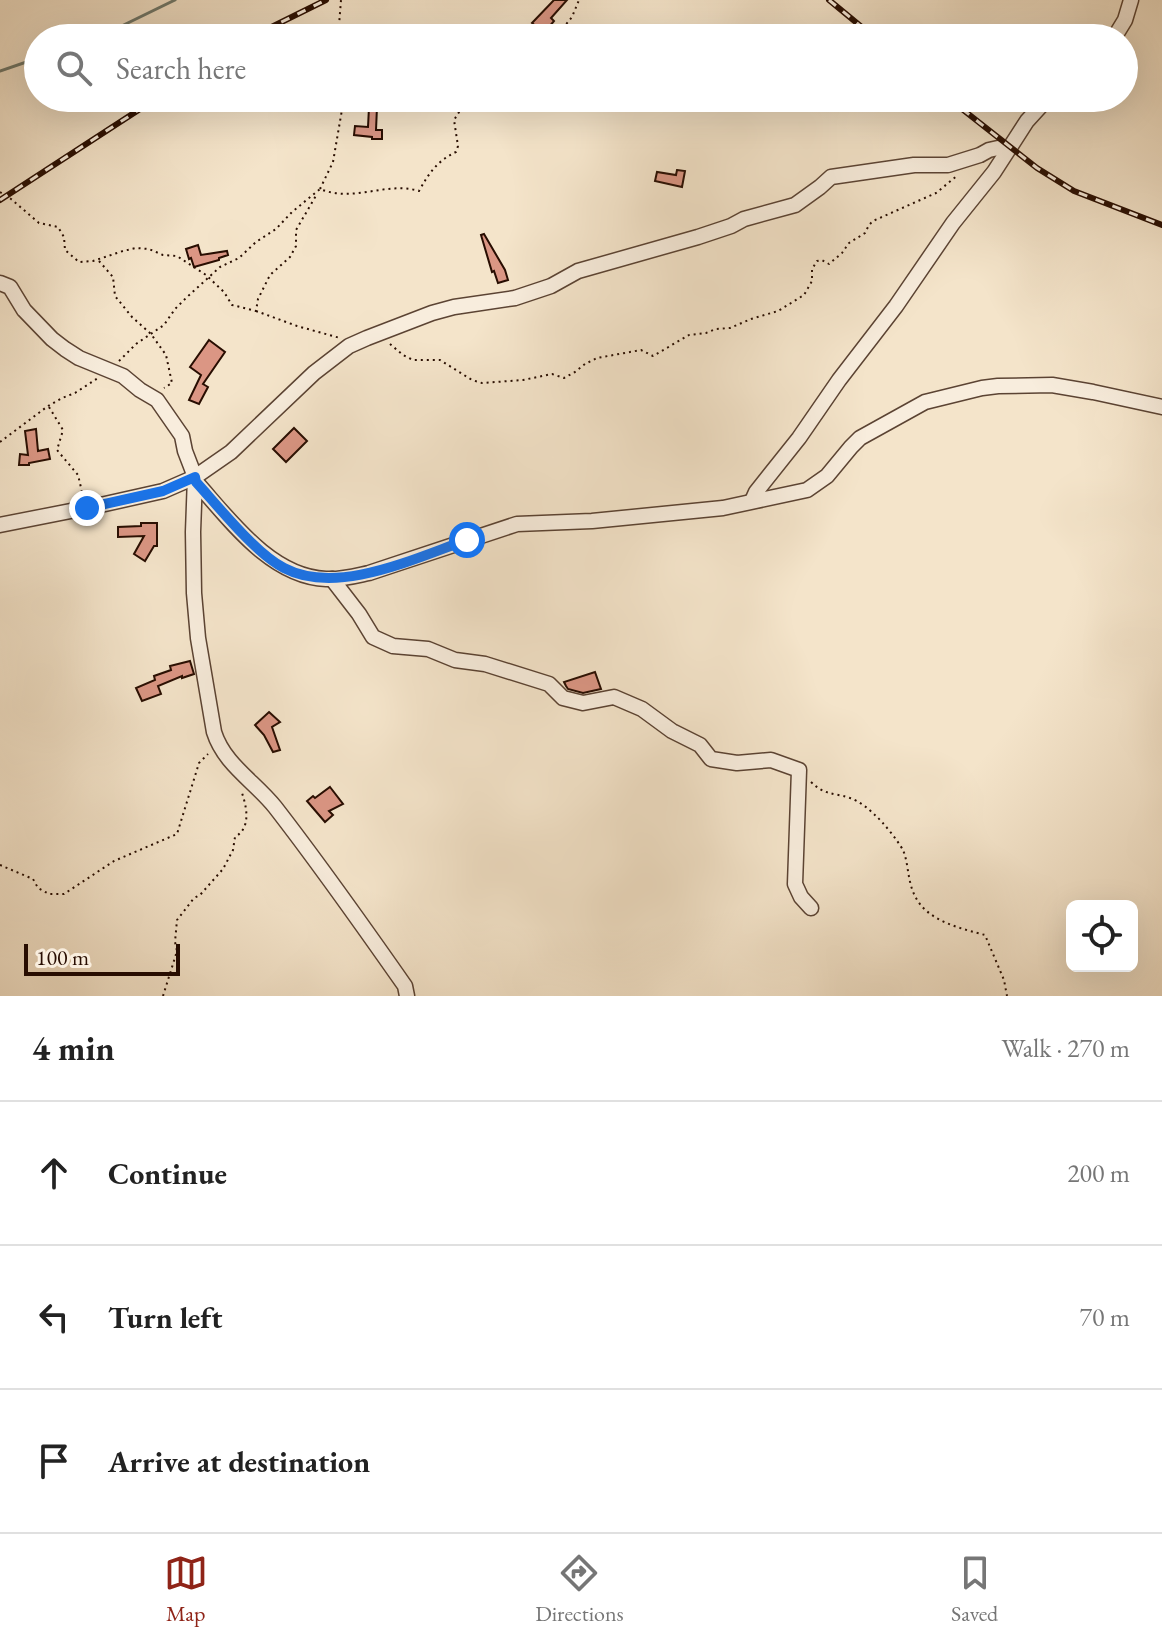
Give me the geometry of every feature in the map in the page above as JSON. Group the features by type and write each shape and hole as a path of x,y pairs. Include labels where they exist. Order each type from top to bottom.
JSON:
{"street":[{"path":"1123,24 1131,0"},
{"path":"752,501 1035,112"},
{"path":"0,525 163,491 195,479 231,452 325,364 349,346 432,313 515,298 551,286 578,271 795,205 831,177 914,165 948,165 989,150 1007,150"},
{"path":"0,283 10,287 24,310 52,339 79,358 123,376 157,400 182,436 195,479 193,547 198,638 218,744 296,834 405,986 407,996"},
{"path":"195,479 270,559 303,576 332,579 369,573 517,524 592,521 723,508 796,493 815,486 827,476 860,438 925,402 982,388 1052,385 1162,407"},
{"path":"332,579 373,637 393,646 428,649 455,660 485,664 549,684 563,698 583,703 614,697 642,709 672,731 700,745 711,759 737,763 771,760 799,770 795,884 811,908"}],"path":[{"path":"339,24 341,0"},
{"path":"566,24 579,0"},
{"path":"256,311 258,299 270,275 290,257 296,246 296,230 333,162 342,112"},
{"path":"320,189 357,195 393,187 419,191 441,159 456,152 454,120 459,112"},
{"path":"375,335 413,360 440,360 482,383 552,374 564,378 597,358 641,350 653,356 689,335 730,328 778,311 804,295 812,281 812,269 817,261 829,264 849,243 865,233 873,221 936,193 964,170"},
{"path":"0,442 48,406 75,393 107,371 136,344 164,325 175,309 220,267 239,258 320,189"},
{"path":"0,192 39,223 58,227 64,237 65,250 79,262 98,260 136,248 177,256 224,292 232,305 357,342"},
{"path":"98,260 113,277 115,296 166,355 172,383 150,396"},
{"path":"48,406 63,430 57,450 78,475 87,508"},
{"path":"0,865 33,879 38,888 49,894 64,894 114,861 177,834 199,763 218,744"},
{"path":"799,770 820,791 854,799 878,817 903,850 909,882 923,908 957,927 985,935 1004,980 1007,996"},
{"path":"163,996 177,951 177,920 223,869 233,850 235,837 242,834 247,822 241,772"}],"building":[{"path":"554,0 567,0 551,18 554,21 552,24 532,23"},
{"path":"369,112 377,112 376,130 382,130 382,139 354,135 355,126 368,127"},
{"path":"677,170 685,171 682,187 655,181 657,172 676,175"},
{"path":"484,234 508,280 498,283 492,272 481,235"},
{"path":"198,245 201,255 227,251 228,255 194,267 186,249"},
{"path":"209,340 225,352 203,384 208,387 199,404 189,400 201,375 190,367"},
{"path":"294,428 307,441 286,462 273,449"},
{"path":"36,429 38,451 48,449 50,459 19,465 20,454 28,455 25,431"},
{"path":"141,523 157,523 157,546 145,561 134,554 144,536 118,537 118,527 141,526"},
{"path":"190,661 194,674 158,686 161,694 142,701 136,688 155,680 154,676 171,670 170,666"},
{"path":"595,672 601,689 583,693 568,689 564,682"},
{"path":"269,712 280,722 272,727 280,750 273,752 255,725"},
{"path":"330,787 343,804 329,811 333,815 325,822 307,801"}],"waterway":[{"path":"126,24 175,0"},
{"path":"0,71 24,63"}],"railway":[{"path":"277,24 326,0"},
{"path":"829,0 858,24"},
{"path":"0,200 135,112"},
{"path":"966,112 1037,168 1074,191 1162,225"}],"route":[{"path":"87,508 163,491 195,477 196,482 270,559 303,576 325,579 369,573 467,540"}]}
